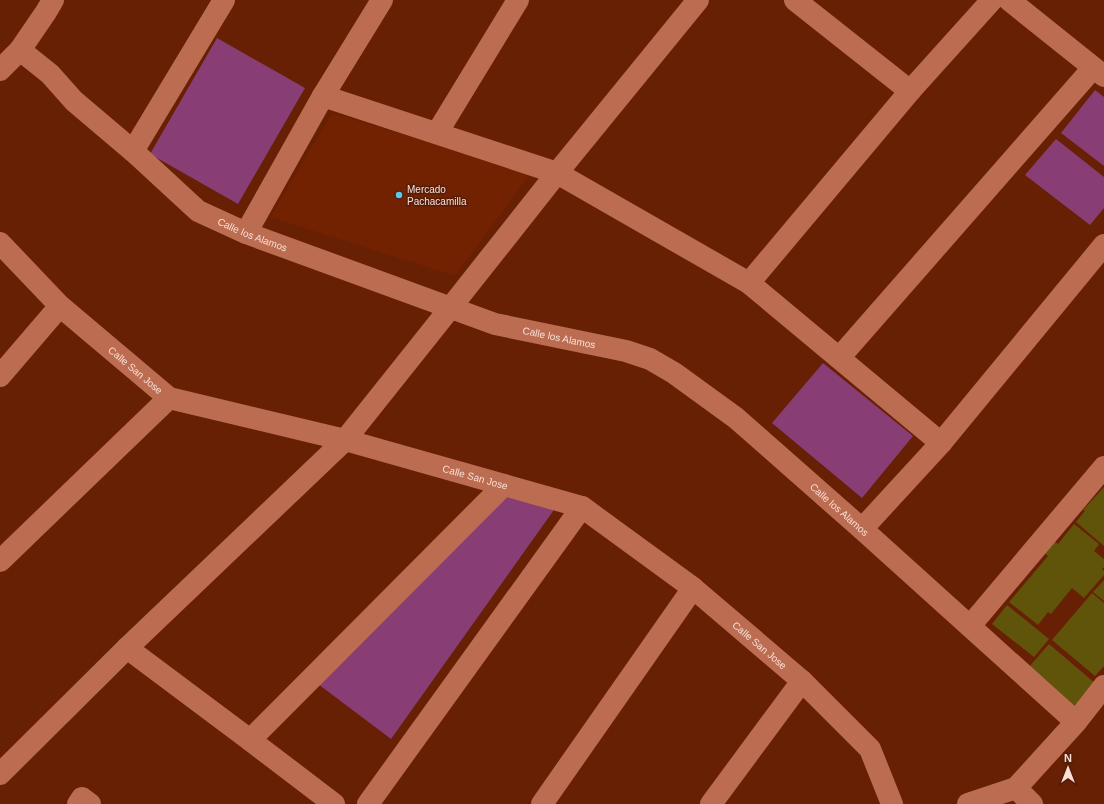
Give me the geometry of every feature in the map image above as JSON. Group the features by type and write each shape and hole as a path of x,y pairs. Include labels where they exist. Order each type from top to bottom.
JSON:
{"street":[{"path":"0,70 20,50 53,0"},
{"path":"133,151 224,0"},
{"path":"246,233 323,96 382,0"},
{"path":"437,133 518,0"},
{"path":"0,774 127,648 345,440 557,172 698,0"},
{"path":"795,0 910,91"},
{"path":"750,283 910,91 992,0"},
{"path":"839,358 1099,72 1010,0"},
{"name":"Calle los Alamos","path":"20,50 50,74 74,101 133,151 198,211 246,233 495,324 626,351 650,359 674,373 736,418 862,529 1076,722"},
{"path":"323,96 557,172 750,283 941,443"},
{"path":"862,529 941,443 1104,246"},
{"name":"Calle San Jose","path":"1,247 60,306 169,398 345,440 582,507 693,588 802,681 870,749 892,804"},
{"path":"0,376 60,306"},
{"path":"0,561 169,398"},
{"path":"970,626 1104,467"},
{"path":"250,740 504,485"},
{"path":"368,804 582,507"},
{"path":"542,804 693,588"},
{"path":"127,648 334,804"},
{"path":"710,804 802,681"},
{"path":"968,804 1016,788 1076,722 1104,686"},
{"path":"1016,788 1032,804"},
{"path":"78,804 82,798 90,804"}],"shaded area":[{"path":"217,38 305,88 238,204 150,154"},
{"path":"1095,90 1104,97 1104,166 1061,133"},
{"name":"Mercado Pachacamilla","path":"332,113 531,173 455,276 270,217"},
{"path":"1056,139 1104,177 1104,208 1090,225 1025,175"},
{"path":"823,363 913,436 862,498 772,423"},
{"path":"509,495 556,507 391,739 318,684"}],"building":[{"path":"1104,487 1104,546 1076,522 1085,511 1083,510"},
{"path":"1074,524 1099,544 1094,551 1104,559 1104,567 1102,569 1104,571 1104,575 1084,598 1072,588 1051,614 1048,612 1038,625 1009,602 1048,556 1043,552 1050,538 1058,544"},
{"path":"1104,580 1104,601 1093,592"},
{"path":"1092,593 1104,603 1104,666 1095,676 1052,640"},
{"path":"1007,605 1049,639 1034,657 992,624"},
{"path":"1049,644 1096,684 1076,708 1028,668"}],"place":[{"name":"Mercado Pachacamilla","path":"399,195"}]}
